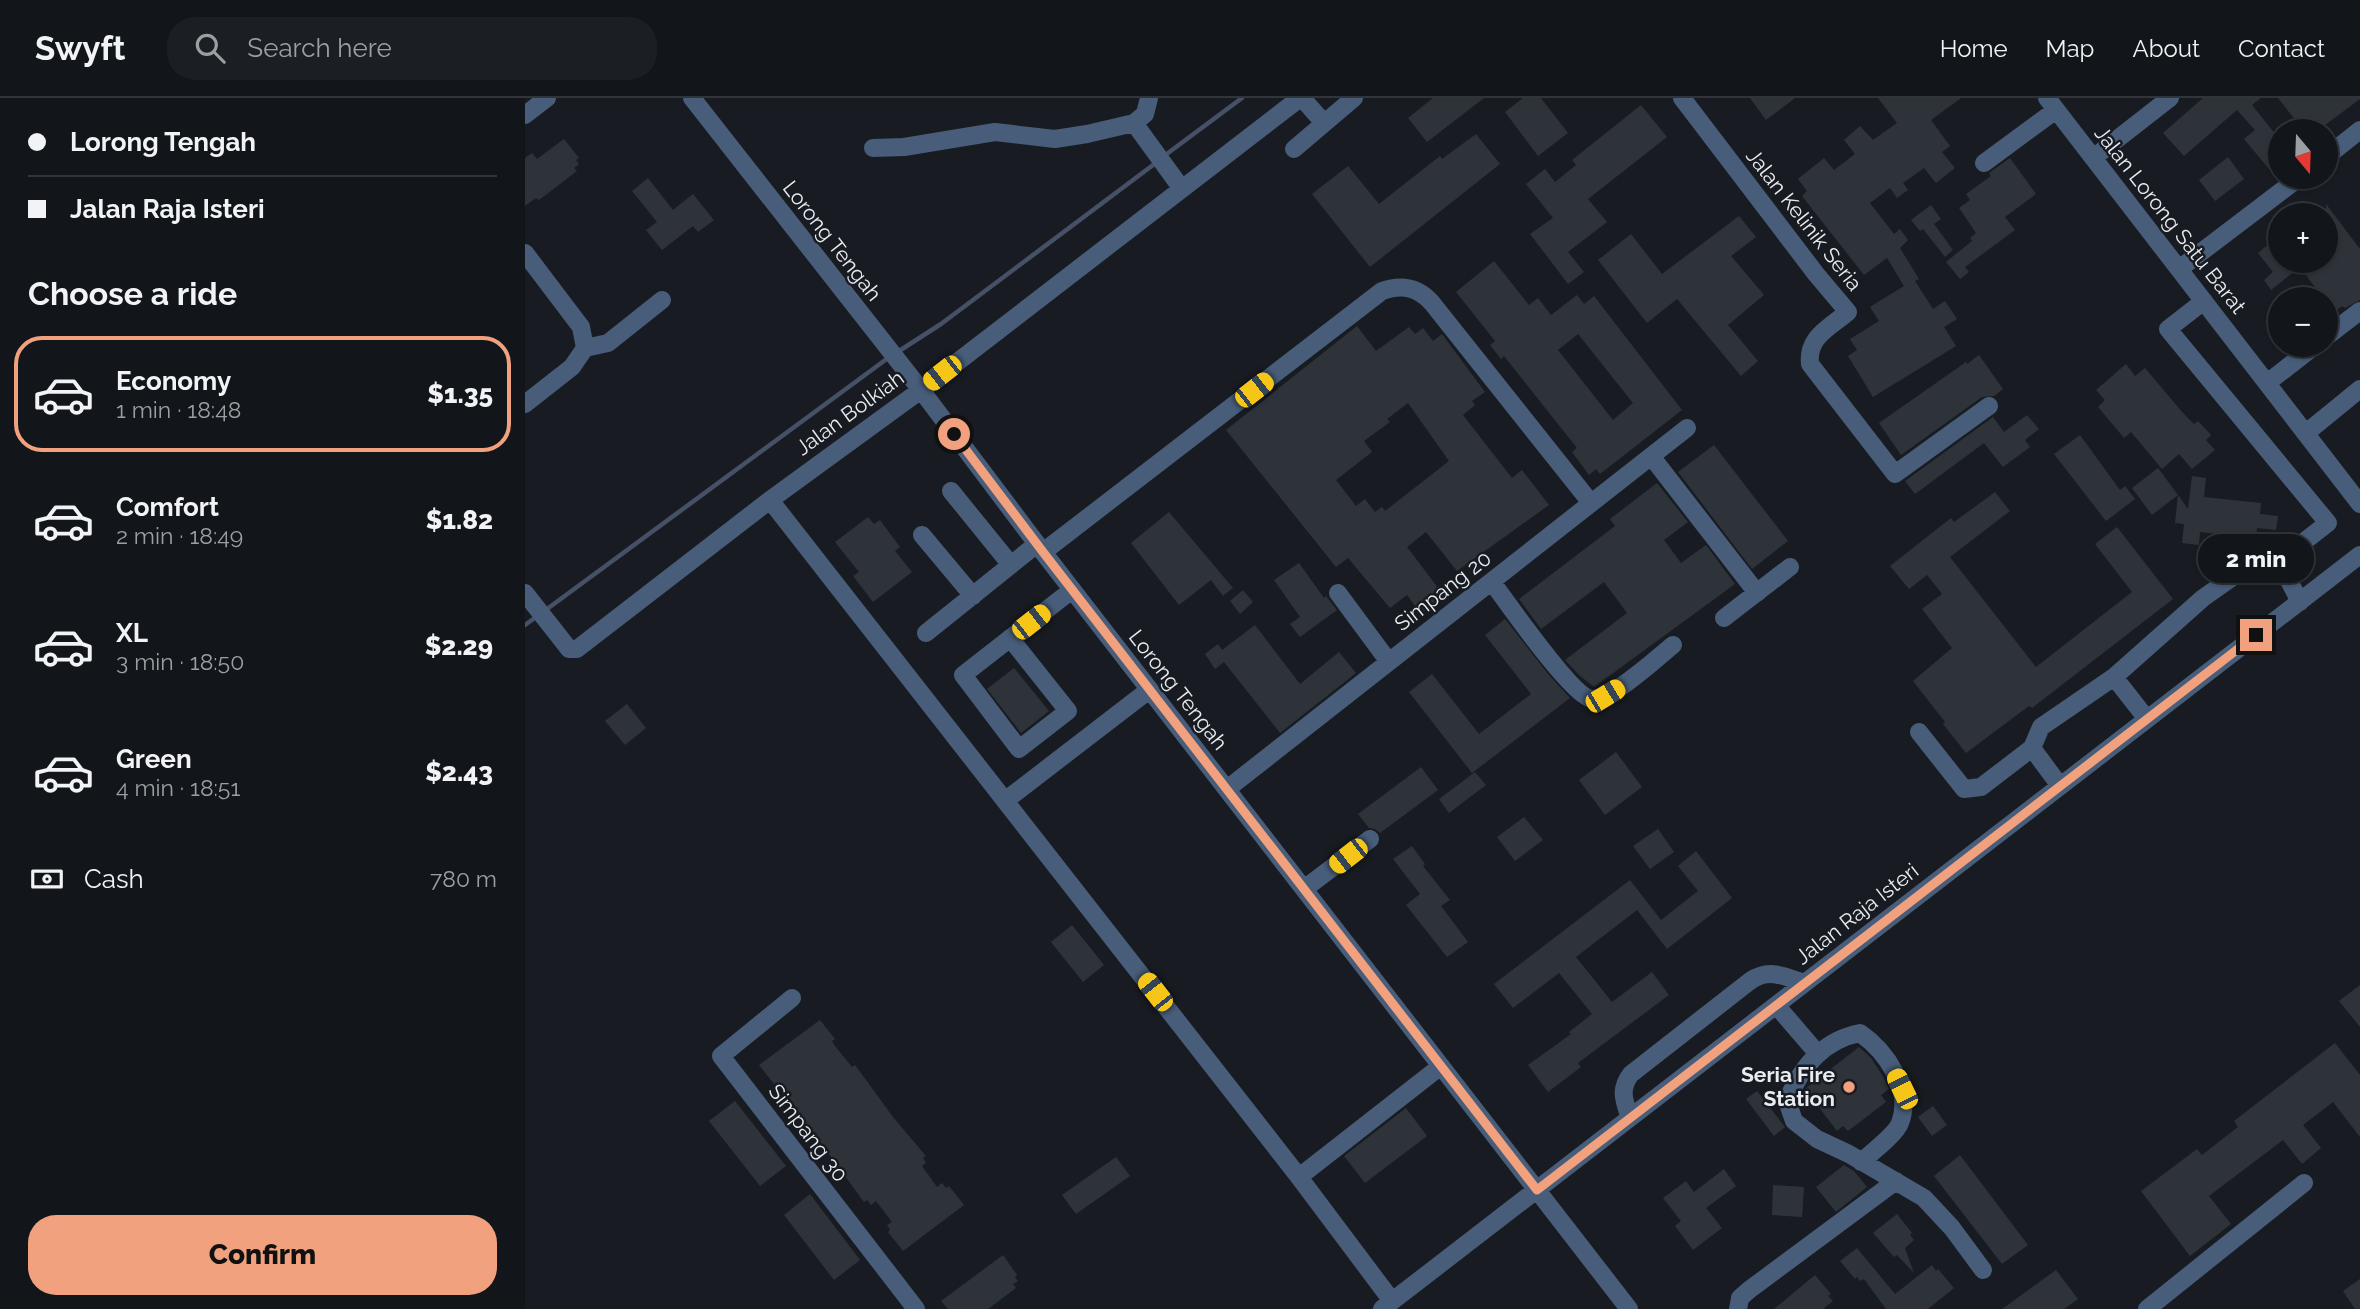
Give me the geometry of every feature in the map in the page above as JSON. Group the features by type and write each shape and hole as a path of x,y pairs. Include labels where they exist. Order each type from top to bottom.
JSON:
{"street":[{"path":"525,115 547,98"},
{"name":"Lorong Tengah","path":"692,98 921,390 1149,690 1629,1309"},
{"path":"873,148 904,147 995,132 1055,139 1134,123 1145,114 1149,98"},
{"path":"1301,98 1324,123"},
{"name":"Jalan Bolkiah","path":"525,593 569,649 577,649 770,500 921,390 1301,98"},
{"path":"1294,149 1354,98"},
{"name":"Jalan Kelinik Seria","path":"1682,98 1848,312 1813,341 1809,352 1810,364 1895,474 1989,406"},
{"path":"2093,158 2170,98"},
{"path":"1984,163 2052,104"},
{"name":"Jalan Lorong Satu Barat","path":"2052,104 2360,504"},
{"path":"1134,123 1182,189"},
{"path":"2338,147 2360,130"},
{"path":"2179,269 2284,189"},
{"path":"525,253 581,327 585,348"},
{"path":"926,633 1011,565 1040,548 1382,291 1393,287 1404,286 1425,295 1591,503"},
{"path":"525,404 572,367 585,348 608,343 663,300"},
{"path":"1919,732 1964,789 1981,787 2032,748 2041,727 2114,677 2203,598 2247,567 2279,561 2327,523 2168,329 2204,301"},
{"path":"2338,328 2360,311"},
{"path":"2267,383 2301,357"},
{"path":"2306,433 2360,390"},
{"name":"Simpang 20","path":"1227,789 1687,428"},
{"path":"1651,456 1757,593"},
{"path":"951,491 1011,565"},
{"path":"770,500 1300,1177 1387,1305"},
{"path":"922,535 973,596"},
{"name":"Jalan Raja Isteri","path":"1387,1305 2360,555"},
{"path":"2279,561 2300,601"},
{"path":"1724,618 1790,567"},
{"path":"1492,582 1568,682 1584,697 1593,699 1605,696 1673,645"},
{"path":"1010,638 1068,711 1019,749 963,675 1010,638 1072,590"},
{"path":"1338,593 1389,662"},
{"path":"2114,677 2147,719"},
{"path":"1006,800 1149,690"},
{"path":"2032,748 2060,786"},
{"path":"1304,889 1370,839"},
{"path":"1630,1118 1623,1088 1631,1074 1750,981 1758,976 1776,973 1804,984"},
{"name":"Simpang 30","path":"792,998 721,1056 916,1309"},
{"path":"1776,1005 1818,1054"},
{"path":"1861,1162 1900,1125 1903,1106 1902,1089 1891,1068 1873,1042 1860,1033 1844,1036 1808,1063 1787,1101 1794,1121 1817,1139 1924,1198 1952,1228 1983,1270"},
{"path":"1300,1177 1441,1066"},
{"path":"1738,1309 1740,1298 1749,1290 1896,1181"},
{"path":"2147,1309 2304,1183"}],"building":[{"path":"1433,98 1484,98 1427,142 1408,118"},
{"path":"1523,98 1541,98 1568,133 1538,156 1505,112"},
{"path":"1750,98 1795,98 1766,120"},
{"path":"1878,98 1961,98 1931,120 1950,146 1942,152 1955,168 1936,183 1924,168 1903,183 1908,190 1897,198 1890,188 1870,203 1894,234 1900,229 1908,240 1900,248 1919,279 1915,281 1933,309 1945,301 1957,319 1944,327 1956,346 1873,397 1848,356 1857,350 1850,339 1879,321 1870,307 1904,286 1887,258 1864,275 1802,196 1807,191 1798,179 1824,158 1834,170 1855,154 1844,140 1860,126 1873,140 1897,123"},
{"path":"2203,98 2261,98 2252,105 2268,125 2268,168 2244,139 2255,130 2237,110 2184,156 2163,133"},
{"path":"2278,98 2360,98 2333,119 2295,119"},
{"path":"1641,105 1667,137 1588,199 1607,222 1568,252 1584,272 1568,284 1530,234 1553,218 1526,184 1545,169 1555,182 1576,165 1572,160"},
{"path":"1476,134 1500,164 1370,267 1312,194 1348,166 1379,204 1440,156 1442,159"},
{"path":"564,139 579,158 576,160 579,164 574,168 577,171 539,200 536,198 525,206 525,158 532,153 537,159"},
{"path":"2228,157 2244,179 2215,201 2199,180"},
{"path":"2010,158 2036,194 2005,217 2015,230 1965,267 1969,272 1960,279 1946,262 1972,241 1970,238 1976,233 1959,208 1970,200 1966,194"},
{"path":"648,178 673,210 693,194 714,220 698,232 693,226 662,250 646,230 657,222 632,191"},
{"path":"1931,205 1941,219 1934,224 1953,250 1945,257 1923,229 1920,231 1911,220"},
{"path":"1739,216 1756,237 1731,256 1764,295 1728,325 1758,361 1741,376 1677,299 1647,323 1598,260 1631,234 1662,274"},
{"path":"2338,220 2360,249 2360,300 2338,309 2338,287 2315,287 2304,273 2338,273"},
{"path":"2268,245 2268,266 2258,253"},
{"path":"1494,261 1529,305 1538,298 1551,315 1577,295 1584,304 1594,296 1682,410 1600,474 1596,469 1589,475 1572,452 1577,448 1504,356 1501,359 1490,345 1495,341 1456,292","holes":["1578,334 1633,403 1613,420 1558,350"]},
{"path":"2272,273 2292,273 2275,287 2269,287 2264,280"},
{"path":"1357,326 1376,351 1409,327 1415,334 1423,328 1433,341 1442,334 1485,392 1472,401 1475,405 1463,415 1512,478 1522,470 1549,505 1457,571 1426,532 1407,547 1445,597 1421,614 1407,595 1390,608 1348,558 1336,567 1226,430","holes":["1408,403 1449,461 1385,511 1382,507 1375,512 1365,499 1356,506 1336,480 1372,452 1364,441 1390,422 1387,419"]},
{"path":"1979,355 2003,389 1994,396 1982,397 1901,455 1879,423"},
{"path":"2126,364 2135,376 2145,368 2183,413 2194,424 2198,421 2211,435 2206,440 2215,450 2192,469 2179,454 2162,469 2131,432 2124,438 2098,407 2105,400 2096,390"},
{"path":"2027,415 2039,429 2025,440 2030,447 2003,467 1984,443 1915,494 1905,481 1993,417 2004,432"},
{"path":"2080,435 2120,490 2125,486 2135,499 2106,521 2054,454"},
{"path":"1714,445 1788,541 1752,569 1678,472"},
{"path":"2158,468 2178,495 2152,515 2132,488"},
{"path":"2192,476 2206,478 2204,497 2261,503 2260,514 2278,516 2276,530 2257,528 2256,538 2200,532 2199,545 2182,543 2184,524 2175,523 2178,495 2188,509"},
{"path":"1657,483 1688,522 1664,540 1681,563 1706,545 1735,584 1594,687 1565,660 1627,613 1604,582 1541,629 1519,599 1615,526 1610,519"},
{"path":"1995,492 2010,511 1950,557 2036,667 2132,592 2095,544 2117,527 2173,599 2032,708 2029,706 1966,753 1913,681 1952,648 1922,609 1942,594 1927,575 1909,589 1890,566 1951,518 1954,522"},
{"path":"1169,512 1233,588 1223,596 1211,580 1179,605 1131,543"},
{"path":"868,517 874,524 880,520 900,547 895,551 912,572 873,602 853,576 859,572 835,542"},
{"path":"1299,563 1324,598 1326,596 1337,610 1300,637 1290,624 1300,617 1274,580"},
{"path":"1243,590 1253,602 1240,614 1230,601"},
{"path":"1505,619 1570,698 1472,773 1409,692 1432,674 1479,734 1531,694 1485,635"},
{"path":"1255,625 1300,684 1339,652 1356,673 1280,733 1224,662 1215,669 1205,654 1218,644 1222,650"},
{"path":"1014,668 1049,711 1021,733 987,689"},
{"path":"627,704 646,728 625,745 605,721"},
{"path":"1616,752 1642,787 1605,815 1579,780"},
{"path":"1421,767 1438,790 1380,833 1369,828 1358,814"},
{"path":"1475,772 1486,785 1449,813 1439,799"},
{"path":"1524,817 1543,840 1515,861 1497,837"},
{"path":"1658,829 1674,852 1650,869 1633,846"},
{"path":"1412,846 1425,864 1423,866 1450,900 1441,906 1468,942 1447,957 1406,905 1420,894 1393,859"},
{"path":"1696,851 1732,898 1667,949 1637,910 1576,957 1612,1002 1652,972 1669,995 1578,1063 1581,1067 1548,1092 1528,1065 1571,1034 1569,1032 1592,1014 1559,973 1513,1008 1494,984 1630,880 1661,920 1698,891 1678,866"},
{"path":"1072,925 1104,965 1083,982 1051,942"},
{"path":"2360,985 2360,1027 2339,1001"},
{"path":"820,1020 835,1039 832,1041 835,1046 852,1067 855,1065 926,1156 923,1158 926,1163 922,1166 937,1187 942,1183 946,1188 949,1186 964,1205 903,1251 888,1232 890,1230 887,1225 892,1222 876,1201 871,1205 867,1200 864,1202 795,1112 798,1110 777,1082 774,1084 759,1065"},
{"path":"2335,1043 2360,1075 2360,1137 2333,1102 2303,1125 2321,1148 2302,1164 2283,1140 2209,1196 2231,1224 2190,1256 2141,1191 2197,1149 2202,1155 2238,1127 2234,1121"},
{"name":"Seria Fire Station","path":"1859,1047 1871,1058 1884,1078 1889,1089 1881,1095 1886,1102 1848,1131 1843,1126 1837,1131 1805,1089"},
{"path":"1757,1091 1785,1127 1774,1136 1746,1099"},
{"path":"735,1101 786,1166 760,1186 709,1121"},
{"path":"1933,1106 1947,1125 1932,1136 1918,1117"},
{"path":"1406,1108 1427,1136 1365,1183 1344,1156"},
{"path":"1960,1155 2028,1245 2002,1264 1934,1176"},
{"path":"1116,1157 1130,1176 1076,1214 1062,1195"},
{"path":"1844,1165 1854,1171 1867,1187 1836,1212 1816,1187"},
{"path":"1724,1169 1736,1186 1706,1208 1722,1228 1693,1250 1675,1226 1681,1221 1663,1198 1686,1181 1694,1192"},
{"path":"1773,1185 1804,1187 1802,1217 1772,1215"},
{"path":"810,1194 860,1260 834,1280 784,1215"},
{"path":"1897,1214 1912,1233 1910,1235 1914,1240 1905,1248 1914,1273 1897,1255 1894,1257 1873,1233"},
{"path":"1857,1248 1895,1294 1932,1265 1954,1288 1928,1309 1886,1309 1864,1279 1855,1279 1840,1261"},
{"path":"1003,1255 1017,1275 1015,1277 1018,1281 1013,1284 1016,1288 988,1309 948,1309 941,1301"},
{"path":"2056,1270 2078,1299 2064,1309 2002,1309"},
{"path":"1815,1275 1831,1294 1828,1296 1833,1301 1823,1309 1774,1309"},
{"path":"2360,1279 2360,1309 2355,1309 2343,1291"}],"waterway":[{"path":"1164,156 1242,98"},
{"path":"896,353 941,324 1157,162"},
{"path":"543,612 888,358"},
{"path":"525,625 536,617"}],"place":[{"name":"Seria Fire Station","path":"1849,1087"}],"route":[{"path":"954,434 1537,1190 2256,635"}]}
